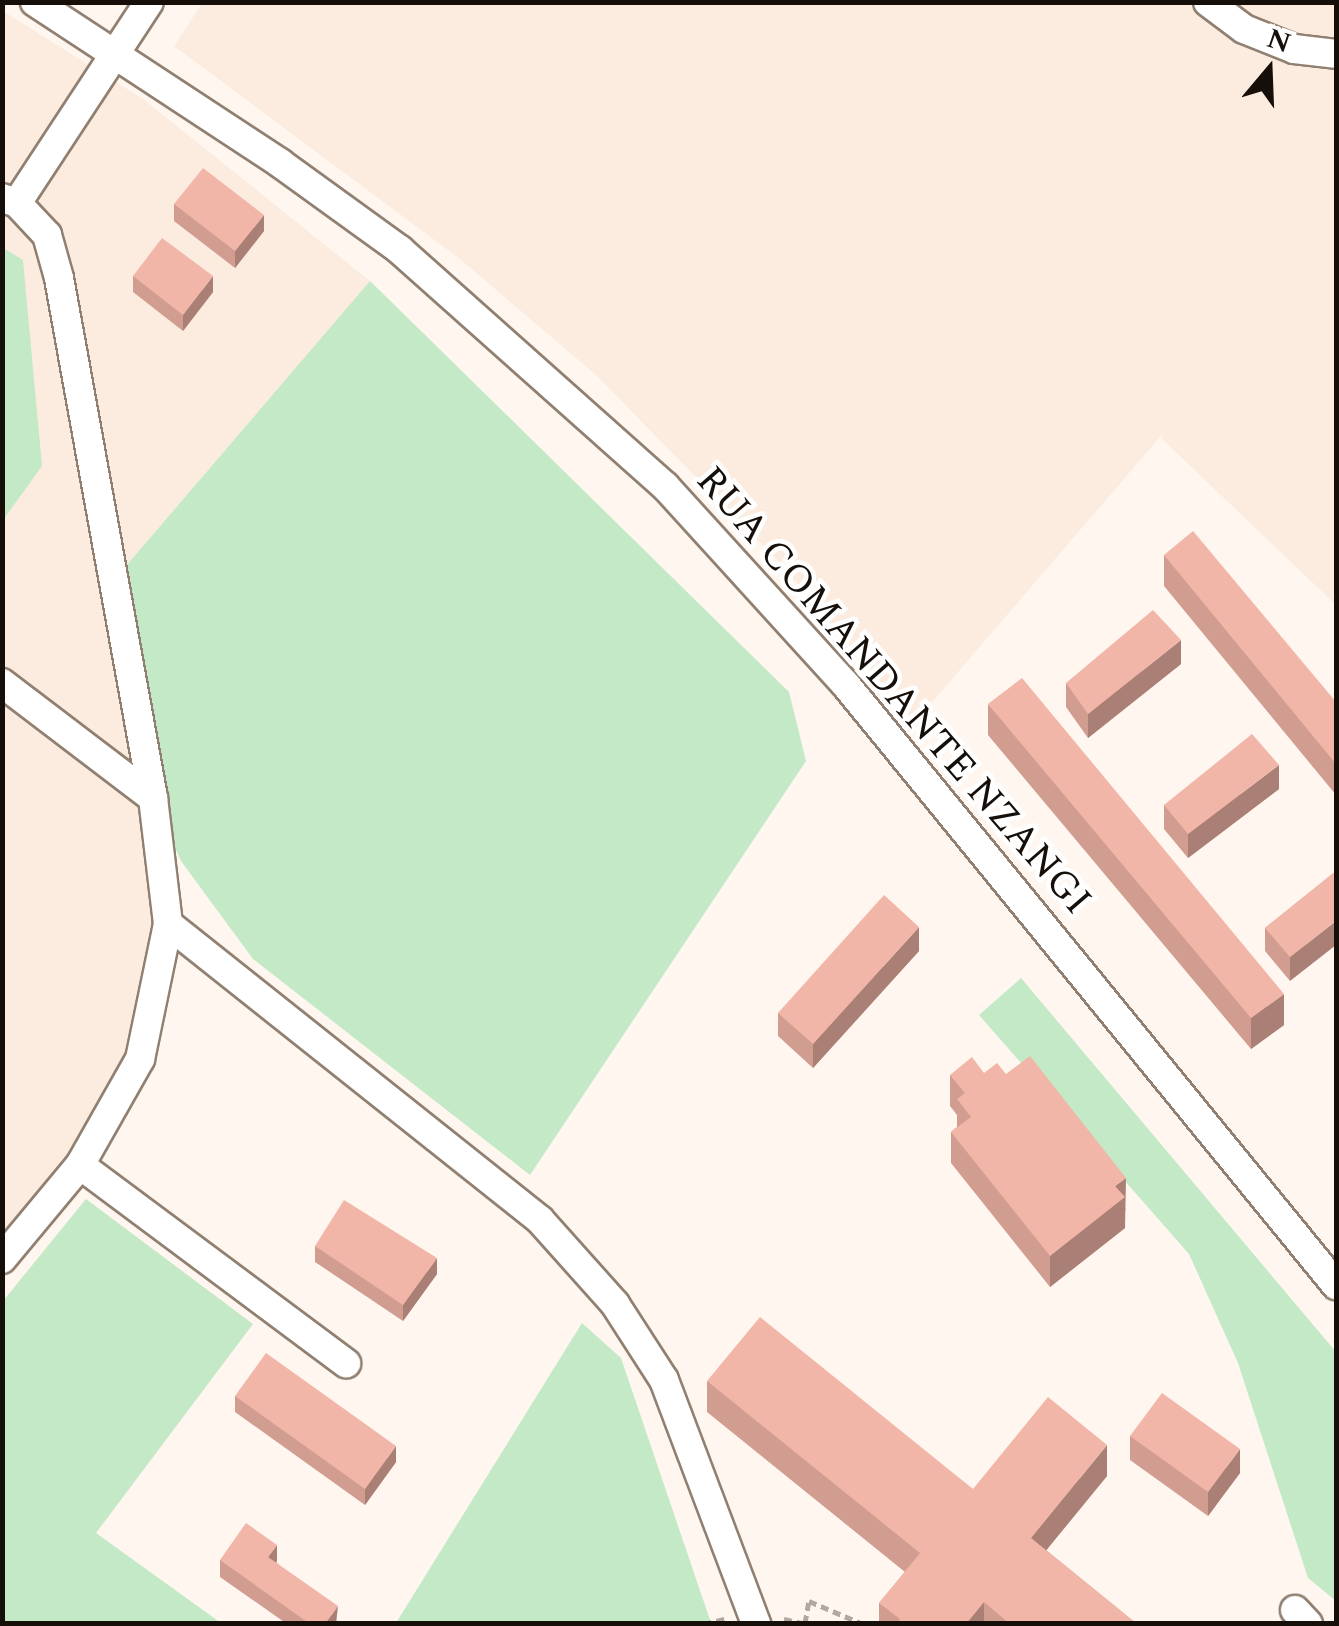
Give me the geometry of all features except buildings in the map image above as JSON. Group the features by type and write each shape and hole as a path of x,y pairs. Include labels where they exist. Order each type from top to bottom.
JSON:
{"street":[{"name":"RUA COMANDANTE NZANGI","path":"35,2 116,52 400,250 665,486 846,685 1336,1286"},
{"path":"2,1259 80,1165 140,1060 168,924 153,798 59,278 47,234 10,200 149,2"},
{"path":"1208,2 1244,29 1294,49 1336,54"},
{"path":"2,682 153,798"},
{"path":"168,924 540,1220 616,1304 664,1380 756,1624"},
{"path":"80,1165 346,1363"}],"path":[{"path":"806,1624 810,1601 863,1624"}],"shaded area":[{"path":"203,2 1336,3 1336,605 1161,438 1167,429 915,722 780,563 596,375 460,259 174,46"},
{"path":"3,11 143,99 370,281 114,580 168,924 140,1059 3,1259"}],"green space":[{"path":"3,248 23,260 42,466 3,520"},
{"path":"370,281 789,692 806,761 530,1175 253,959 181,861 153,798 114,580"},
{"path":"1021,978 1336,1352 1336,1601 1308,1578 1238,1363 1189,1254 979,1015"},
{"path":"86,1199 253,1324 96,1533 221,1623 3,1623 3,1301"},
{"path":"582,1323 621,1358 711,1623 396,1623"}]}
